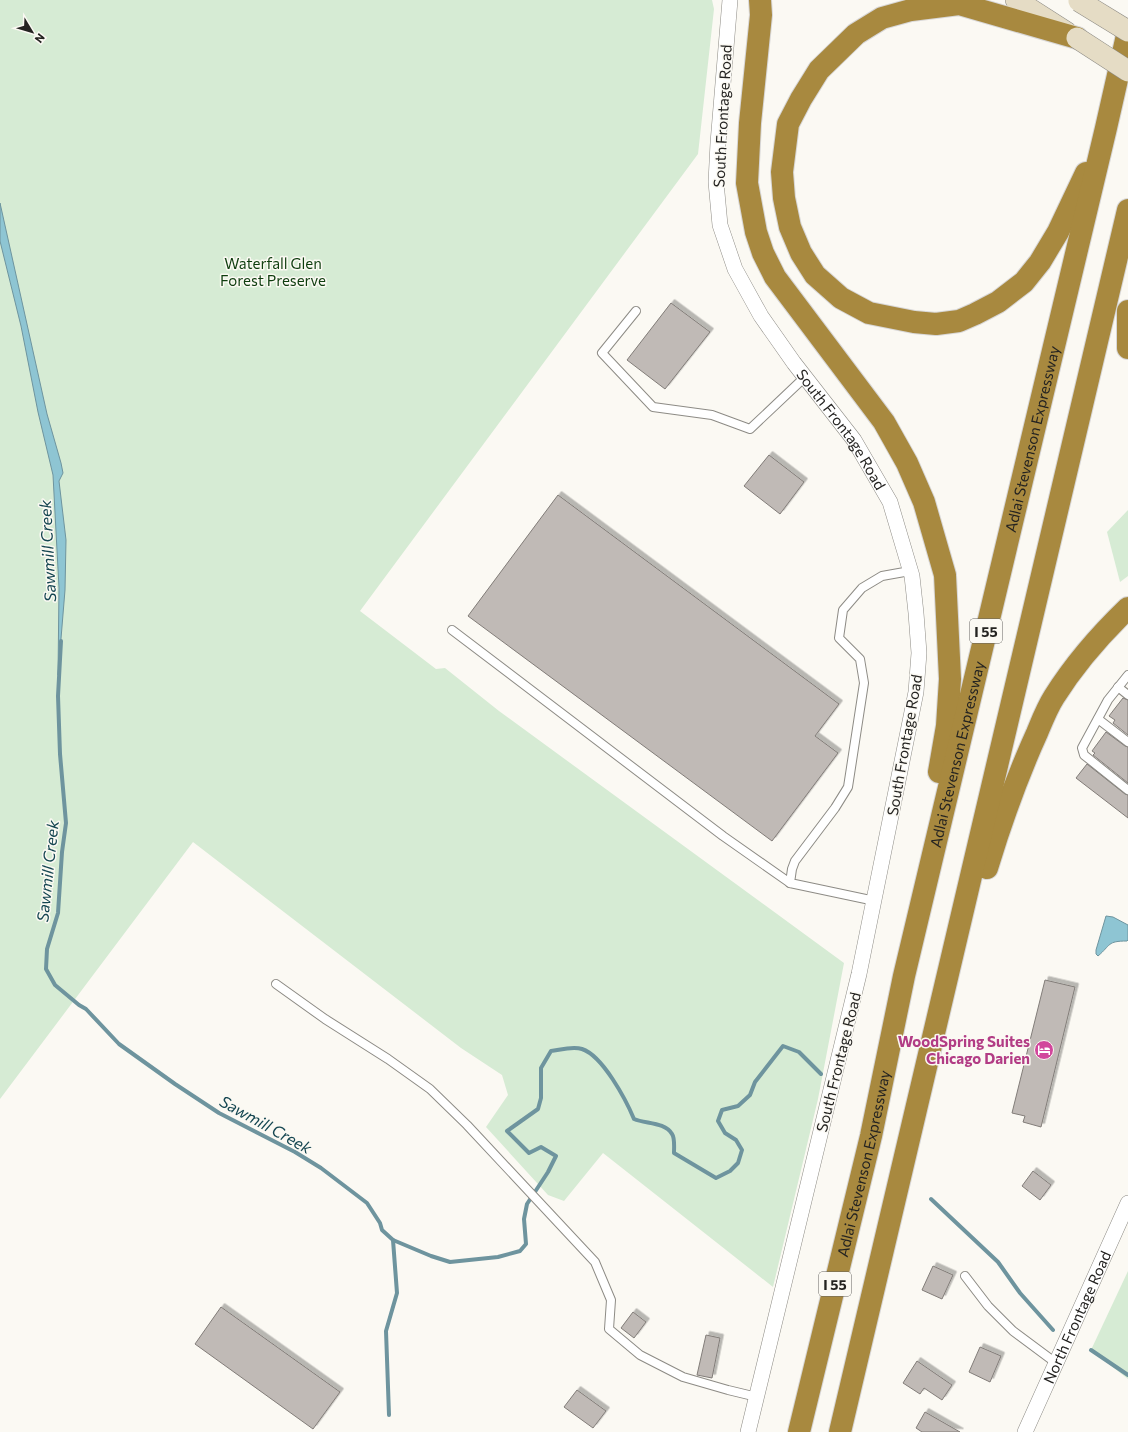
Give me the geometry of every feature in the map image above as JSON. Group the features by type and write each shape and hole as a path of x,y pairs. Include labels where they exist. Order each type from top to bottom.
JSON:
{"highway":[{"path":"760,0 761,15 750,123 747,183 752,214 763,252 774,277 884,422 907,463 924,502 945,575 950,678 946,726 904,976"},
{"path":"1077,38 959,4 911,10 882,18 856,34 820,70 801,99 788,124 782,172 784,198 790,227 801,253 815,275 841,298 869,313 892,318 929,323 959,321 998,302 1024,282 1040,262 1058,232 1106,128"},
{"name":"Adlai Stevenson Expressway","path":"798,1432 871,1136 904,976 1128,31"},
{"name":"I 55","path":"840,1432 1128,210"},
{"path":"1128,311 1128,348"},
{"path":"932,1040 998,832 1029,751 1053,698 1079,663 1128,608"}],"main road":[{"path":"1016,0 1128,71"},
{"path":"1079,0 1128,31"}],"street":[{"name":"South Frontage Road","path":"730,0 716,174 720,225 735,269 757,309 805,377 854,440 890,502 910,571 916,613 918,653 916,692 859,974 748,1432"},
{"name":"North Frontage Road","path":"1025,1432 1128,1203"}],"lane":[{"path":"636,311 602,353 653,407 712,415 750,429 805,377"},
{"path":"790,883 792,869 796,861 835,808 848,787 864,683 860,660 839,638 843,610 862,588 882,576 910,571"},
{"path":"452,630 723,836 790,883 875,900"},
{"path":"1128,675 1108,700 1082,748 1084,755 1128,790"},
{"path":"1118,688 1128,695"},
{"path":"1098,719 1128,742"},
{"path":"276,984 430,1088 468,1125 595,1262 611,1300 609,1329 640,1356 684,1377 757,1397"},
{"path":"965,1276 988,1306 1013,1331 1056,1363"}],"green space":[{"name":"Waterfall Glen Forest Preserve","path":"0,0 712,0 714,9 698,154 360,611 436,669 445,668 499,711 844,963 818,1099 773,1287 603,1153 564,1201 548,1195 486,1127 508,1095 502,1075 461,1048 193,842 0,1099"},
{"path":"1128,510 1128,576 1120,582 1107,532"},
{"path":"1128,1271 1128,1379 1091,1350"}],"water":[{"path":"0,203 47,414 63,473 59,481 66,540 65,590 58,675 59,588 53,475 38,412 21,326 0,241"},
{"path":"1106,916 1113,917 1128,925 1128,940 1110,944 1098,956 1096,954 1096,950"}],"building":[{"path":"671,303 710,332 665,389 627,360"},
{"path":"769,455 804,482 780,514 744,486"},
{"path":"558,495 839,704 815,736 838,753 772,841 468,616"},
{"path":"1123,698 1128,700 1128,735 1113,723 1115,720 1109,716"},
{"path":"1106,732 1128,747 1128,783 1093,755 1095,753 1092,751"},
{"path":"1087,764 1128,795 1128,818 1076,778"},
{"name":"WoodSpring Suites Chicago Darien","path":"1045,980 1075,987 1041,1127 1023,1122 1025,1116 1012,1113"},
{"path":"1033,1171 1051,1185 1040,1200 1022,1186"},
{"path":"933,1266 953,1275 942,1299 922,1290"},
{"path":"221,1307 340,1392 313,1429 195,1344"},
{"path":"633,1312 646,1322 634,1338 621,1328"},
{"path":"706,1335 720,1338 712,1378 697,1375"},
{"path":"980,1347 1001,1356 990,1382 969,1372"},
{"path":"917,1361 952,1385 942,1400 924,1388 920,1394 903,1383"},
{"path":"577,1390 606,1411 593,1428 564,1407"},
{"path":"925,1412 960,1432 922,1432 916,1428"}],"waterway":[{"path":"61,641 58,696 60,754 66,823 62,852 58,913 47,949 46,969 55,985 86,1009 119,1044 219,1113 295,1152 321,1168 367,1203 380,1223 382,1230 393,1240 431,1256 450,1262 498,1257 520,1251 526,1244 524,1219 527,1204 548,1172 556,1156 541,1147 529,1153 507,1131 538,1109 541,1098 541,1068 551,1051 574,1048 582,1049 590,1053 606,1069 620,1090 634,1119 665,1127 674,1138 674,1153 716,1178 730,1171 738,1163 742,1150 736,1140 725,1133 718,1121 722,1110 738,1106 750,1095 755,1082 783,1046 799,1052 821,1074"},
{"path":"931,1199 998,1262 1020,1293 1053,1330"},
{"name":"Sawmill Creek","path":"389,1415 386,1331 397,1293 393,1240"},
{"path":"1091,1350 1128,1375"}],"place":[{"name":"WoodSpring Suites Chicago Darien","path":"1044,1050"}]}
